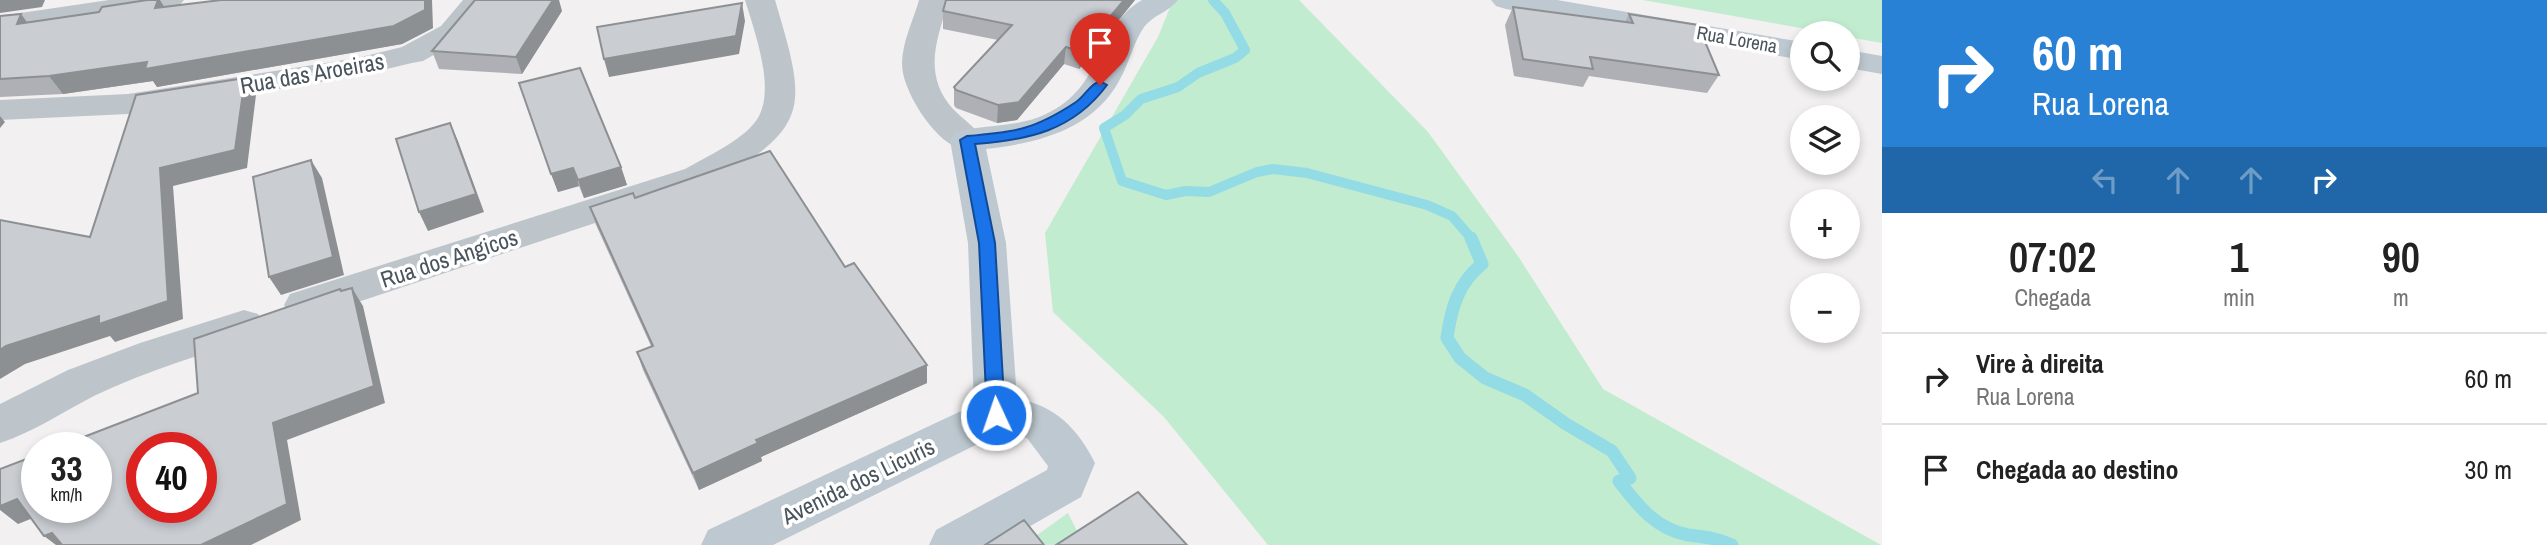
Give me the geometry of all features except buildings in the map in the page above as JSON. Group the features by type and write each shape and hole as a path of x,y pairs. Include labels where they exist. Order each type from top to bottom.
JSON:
{"street":[{"path":"0,25 169,0"},
{"name":"Rua das Aroeiras","path":"0,110 128,104 368,64 412,54 452,32 478,0"},
{"name":"Rua dos Angicos","path":"0,425 83,382 155,354 684,181 747,149 777,115 779,82 760,0"},
{"path":"934,0 918,54 921,81 930,102 948,125 967,140 987,243 996,415 1020,416 1042,422 1072,463 1065,483 953,545"},
{"path":"967,140 1021,136 1045,128 1084,103 1100,85 1136,18 1163,0"},
{"name":"Rua Lorena","path":"1506,0 1790,49"},
{"path":"1860,61 1882,65"},
{"name":"Avenida dos Licuris","path":"725,545 996,415"}],"green space":[{"path":"1173,0 1299,0 1428,132 1518,256 1603,389 1881,545 1268,545 1164,417 1053,312 1045,233 1158,37"},
{"path":"1643,0 1882,0 1882,43 1860,39 1860,21 1790,21 1790,26"},
{"path":"1068,513 1084,545 1023,545"}],"waterway":[{"path":"1213,0 1225,13 1245,50 1235,58 1198,73 1178,87 1141,99 1125,115 1104,128 1122,181 1166,195 1185,191 1209,192 1257,172 1273,169 1307,173 1427,205 1452,216 1472,239"},
{"path":"1471,238 1482,264 1461,288 1447,338 1460,358 1485,378 1525,395 1566,424 1612,451 1630,478 1619,481 1657,522 1677,532 1716,539 1732,545"}],"route":[{"path":"996,415 987,243 967,140 1021,136 1045,128 1084,103 1100,85"}]}
